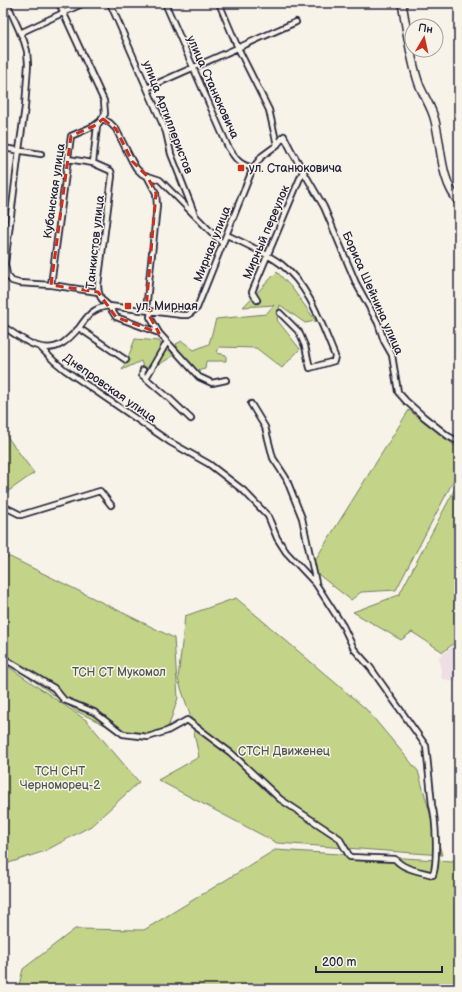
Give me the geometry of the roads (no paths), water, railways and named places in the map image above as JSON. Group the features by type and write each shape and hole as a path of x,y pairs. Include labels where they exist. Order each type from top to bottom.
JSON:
{"main road":[{"path":"402,3 412,62 420,87 431,106 435,120 442,164 452,193 459,202"}],"street":[{"path":"6,3 24,41 27,51 28,64 25,107 5,264 7,275 12,281 20,283 51,285 98,292"},
{"path":"59,3 104,101 105,114 97,126 93,163 68,159"},
{"path":"20,33 84,3"},
{"name":"улица Артиллеристов","path":"110,3 166,132 171,154 197,217"},
{"name":"улица Станюковича","path":"165,3 228,147 236,160 243,166 253,168"},
{"path":"219,3 238,48 269,110 277,144"},
{"path":"147,88 296,22"},
{"path":"103,119 116,129 134,165 142,174 160,180 222,243"},
{"name":"Кубанская улица","path":"51,285 71,136 94,126 103,119"},
{"name":"Мирная улица","path":"109,306 182,315 188,315 197,308 253,168 262,156 277,144 284,136"},
{"name":"Бориса Шейнина улица","path":"284,136 324,207 356,283 378,323 384,341 392,355 398,392 424,417 448,436 459,442"},
{"path":"3,148 41,154"},
{"name":"Танкистов улица","path":"93,163 111,171 112,176 98,292 101,300 109,306"},
{"name":"Мирный переулок","path":"257,300 252,292 303,171"},
{"path":"147,176 156,193 157,206 148,310 150,317 159,333 199,377 212,383 226,380"},
{"path":"227,235 268,255 282,265 300,283 308,296 335,356 334,361 310,368 305,346 299,332 280,313"},
{"path":"109,306 116,318 159,333"},
{"name":"Танкистов улица","path":"79,328 94,310 99,307 109,306"},
{"name":"Днепровская улица","path":"3,326 27,342 42,348 65,370 170,442 209,464 244,491 268,516 277,538 286,552 316,584"},
{"path":"79,328 126,360"},
{"name":"Днепровская улица","path":"42,348 62,344 79,328"},
{"path":"146,378 167,342"},
{"path":"142,370 142,375 191,419"},
{"path":"3,658 54,688 64,700 94,712 123,734 148,737 167,731 187,720 231,754 280,799 339,838 350,857 396,859 405,868 433,875 435,870 436,844 426,746 370,667 354,649 343,626 316,584 302,518 286,478 273,458 265,427 250,404"},
{"path":"3,506 21,515 100,492 111,505"}],"place":[{"name":"ул. Станюковича","path":"241,168"},
{"name":"ул. Мирная","path":"128,306"}],"park label":[{"name":"ТСН СТ Мукомол","path":"119,672"},
{"name":"СТСН Движенец","path":"284,751"},
{"name":"ТСН СНТ Черноморец-2","path":"60,778"}]}
